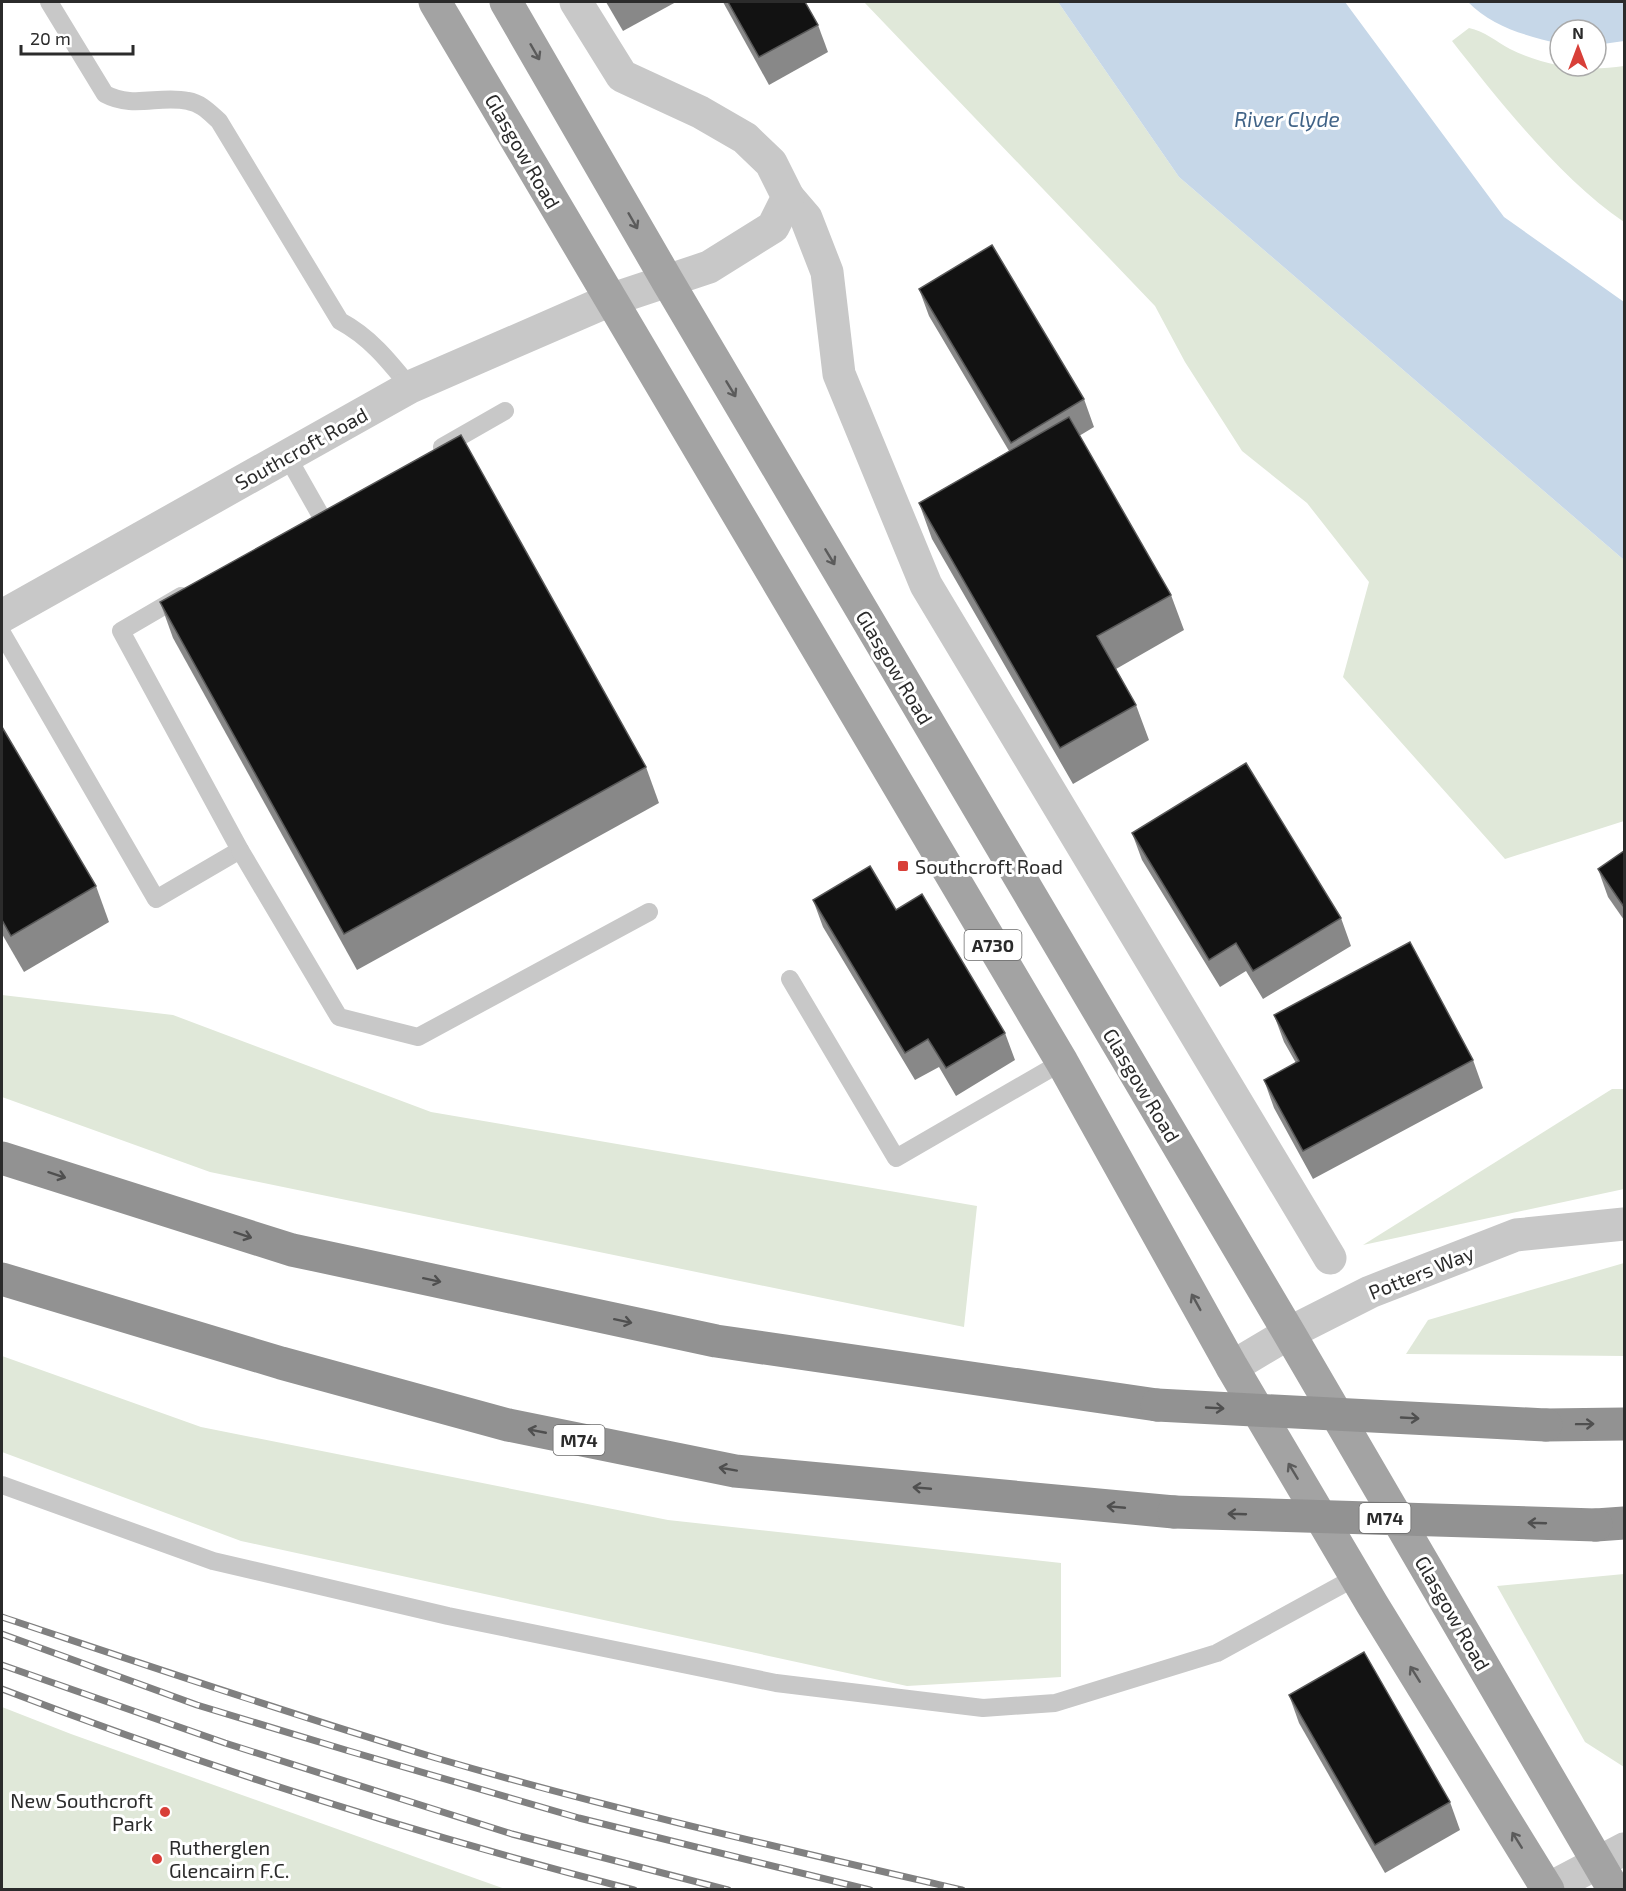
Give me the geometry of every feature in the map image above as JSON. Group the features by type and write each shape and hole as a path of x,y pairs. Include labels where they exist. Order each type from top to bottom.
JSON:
{"highway":[{"path":"2,1158 292,1250 716,1341 1157,1405 1546,1425 1624,1424"},
{"name":"M74","path":"2,1279 280,1363 508,1425 747,1472 1174,1512 1610,1524"}],"main road":[{"name":"Glasgow Road","path":"435,2 1062,1062 1232,1367 1356,1577 1548,1889"},
{"name":"Glasgow Road","path":"506,2 668,282 1289,1334 1610,1856 1614,1890"}],"street":[{"path":"576,2 622,76 700,112 746,138 771,163 788,197 806,218 827,272 839,374 926,585 1330,1258"},
{"path":"610,300 709,267 773,227 788,197"},
{"name":"Southcroft Road","path":"2,616 410,387 610,300"},
{"name":"Potters Way","path":"1232,1367 1370,1292 1516,1235 1624,1224"},
{"path":"1548,1889 1610,1856"}],"lane":[{"path":"49,2 105,94 120,101 188,101 205,108 219,121 340,321 360,332 380,349 410,387"},
{"path":"423,458 505,411"},
{"path":"287,456 321,516"},
{"path":"301,528 342,504"},
{"path":"201,585 121,631 240,850 339,1017 418,1037 650,912"},
{"path":"2,633 156,899 240,850"},
{"path":"790,979 896,1158 1062,1062"},
{"path":"2,1485 213,1561 448,1616 776,1683 983,1708 1055,1703 1217,1653 1356,1577"}],"green space":[{"path":"864,2 1058,2 1179,177 1624,560 1624,821 1505,859 1343,677 1369,582 1307,503 1242,451 1185,362 1155,306"},
{"path":"1469,28 1475,29 1510,49 1548,63 1548,78 1608,78 1608,68 1624,66 1624,222 1600,204 1554,162 1510,113 1452,41"},
{"path":"2,995 173,1015 431,1112 977,1206 964,1327 210,1172 2,1097"},
{"path":"1612,1089 1624,1089 1624,1189 1363,1245"},
{"path":"1624,1263 1624,1356 1406,1354 1428,1320"},
{"path":"2,1356 201,1427 668,1520 1061,1563 1061,1677 907,1686 241,1541 2,1452"},
{"path":"1624,1574 1624,1767 1585,1742 1497,1586"},
{"name":"New Southcroft Park","path":"2,1707 71,1734 505,1889 2,1889"}],"water":[{"name":"River Clyde","path":"1058,2 1345,2 1504,217 1624,302 1624,560 1179,177"},
{"path":"1468,2 1624,2 1624,41 1608,43 1608,18 1548,18 1548,41 1499,24 1477,11"}],"building":[{"path":"728,2 805,2 818,25 759,57"},
{"path":"992,245 1084,399 1011,443 919,289"},
{"path":"1069,417 1171,595 1097,636 1136,705 1060,748 919,503"},
{"path":"461,435 646,767 344,934 160,602"},
{"path":"2,727 96,886 11,936 2,920"},
{"path":"1246,763 1341,918 1253,971 1236,943 1209,960 1132,833"},
{"path":"1624,851 1624,907 1598,869"},
{"path":"870,866 896,910 922,894 1005,1033 946,1068 928,1039 905,1053 813,900"},
{"path":"1410,942 1473,1060 1303,1151 1264,1080 1299,1061 1274,1015"},
{"path":"1364,1652 1450,1802 1375,1845 1289,1695"}],"railway":[{"path":"2,1617 327,1724 501,1777 698,1828 962,1890"},
{"path":"2,1634 197,1705 349,1751 579,1818 870,1890"},
{"path":"2,1665 225,1743 512,1834 728,1890"},
{"path":"2,1689 236,1773 394,1823 634,1890"}],"place":[{"name":"Southcroft Road","path":"903,866"},
{"name":"New Southcroft Park","path":"165,1812"},
{"name":"Rutherglen Glencairn F.C.","path":"157,1859"}]}
